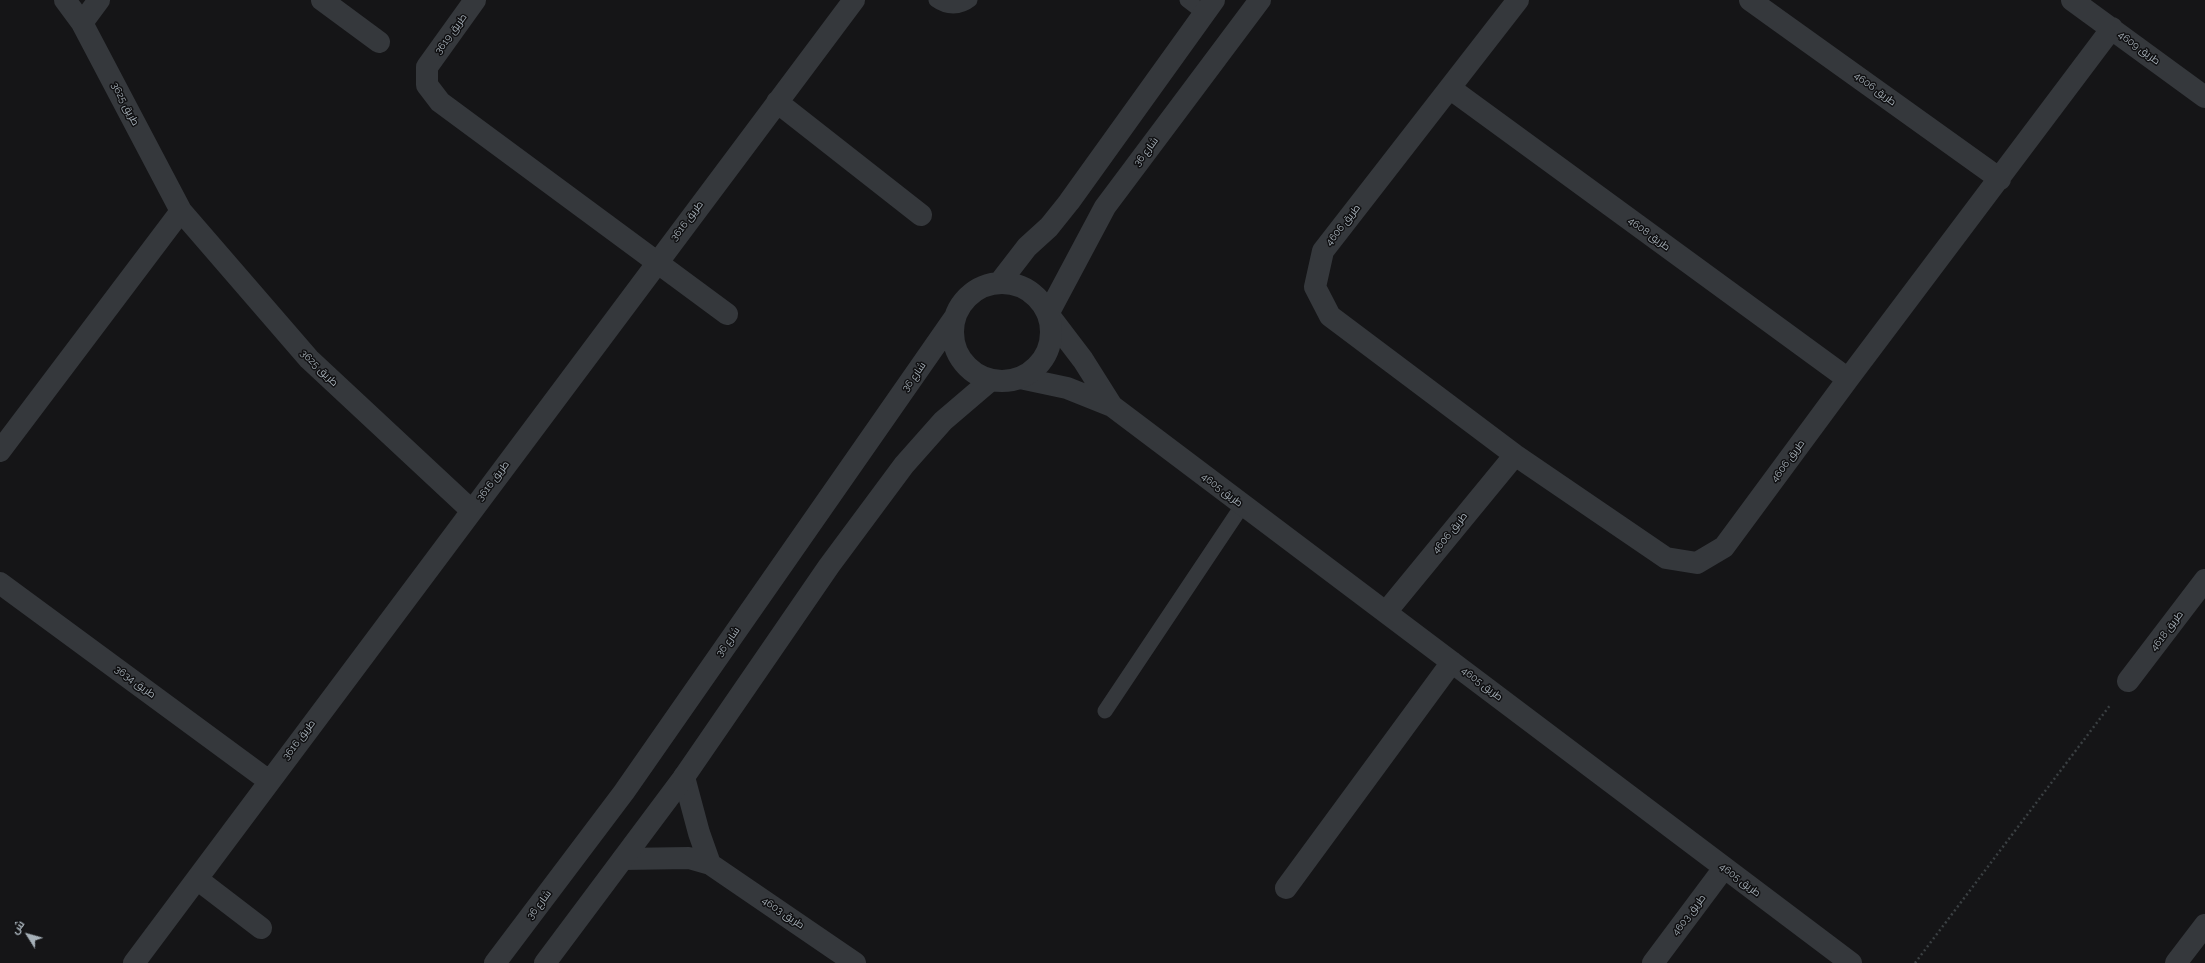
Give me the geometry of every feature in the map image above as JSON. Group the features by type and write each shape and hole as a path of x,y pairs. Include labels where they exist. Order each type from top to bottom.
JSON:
{"street":[{"name":"طريق 3625","path":"65,0 82,23 180,211 308,360 471,510"},
{"path":"82,23 99,0"},
{"path":"322,0 379,42"},
{"name":"طريق 3619","path":"475,0 427,67 427,85 440,102 657,261"},
{"name":"طريق 3616","path":"134,963 657,261 854,0"},
{"name":"شارع 36","path":"1048,314 1105,207 1260,0"},
{"name":"طريق 4606","path":"1518,0 1451,89 1323,251 1315,287 1330,316 1514,455 1666,558 1697,563 1724,547 1848,379 2000,179 2112,28"},
{"name":"طريق 4606","path":"1750,0 2000,179"},
{"name":"طريق 4609","path":"2072,0 2205,97"},
{"path":"1000,282 1027,247 1049,227 1069,202 1209,6"},
{"name":"طريق 4608","path":"1451,89 1848,379"},
{"path":"777,102 921,215"},
{"path":"0,451 180,211"},
{"path":"657,261 727,314"},
{"path":"1000,282 1015,284 1030,290 1041,300 1048,314 1051,333 1048,352 1036,367 1020,378 1005,381 991,380 976,373 964,363 956,349 953,333 955,317 962,304 972,293 986,285 1000,282"},
{"name":"طريق 4605","path":"1048,314 1083,360 1112,406"},
{"name":"شارع 36","path":"495,963 624,792 955,317"},
{"name":"طريق 4605","path":"1020,378 1067,388 1112,406 1242,506 1386,612 1851,963"},
{"path":"545,963 684,777 829,566 904,465 943,421 991,380"},
{"name":"طريق 4606","path":"1386,612 1514,455"},
{"name":"طريق 4618","path":"2128,682 2205,580"},
{"name":"طريق 3634","path":"0,583 269,781"},
{"path":"1286,888 1452,662"},
{"path":"684,777 699,833 710,864"},
{"name":"طريق 4603","path":"623,859 689,858 710,864 855,963"},
{"name":"طريق 4603","path":"1653,963 1724,868"},
{"path":"197,879 261,928"},
{"path":"2176,963 2205,924"}],"lane":[{"path":"936,0 950,6 958,6 970,0"},
{"path":"1187,0 1209,6"},
{"path":"1105,712 1242,506"}],"path":[{"path":"1915,963 2128,682"}]}
